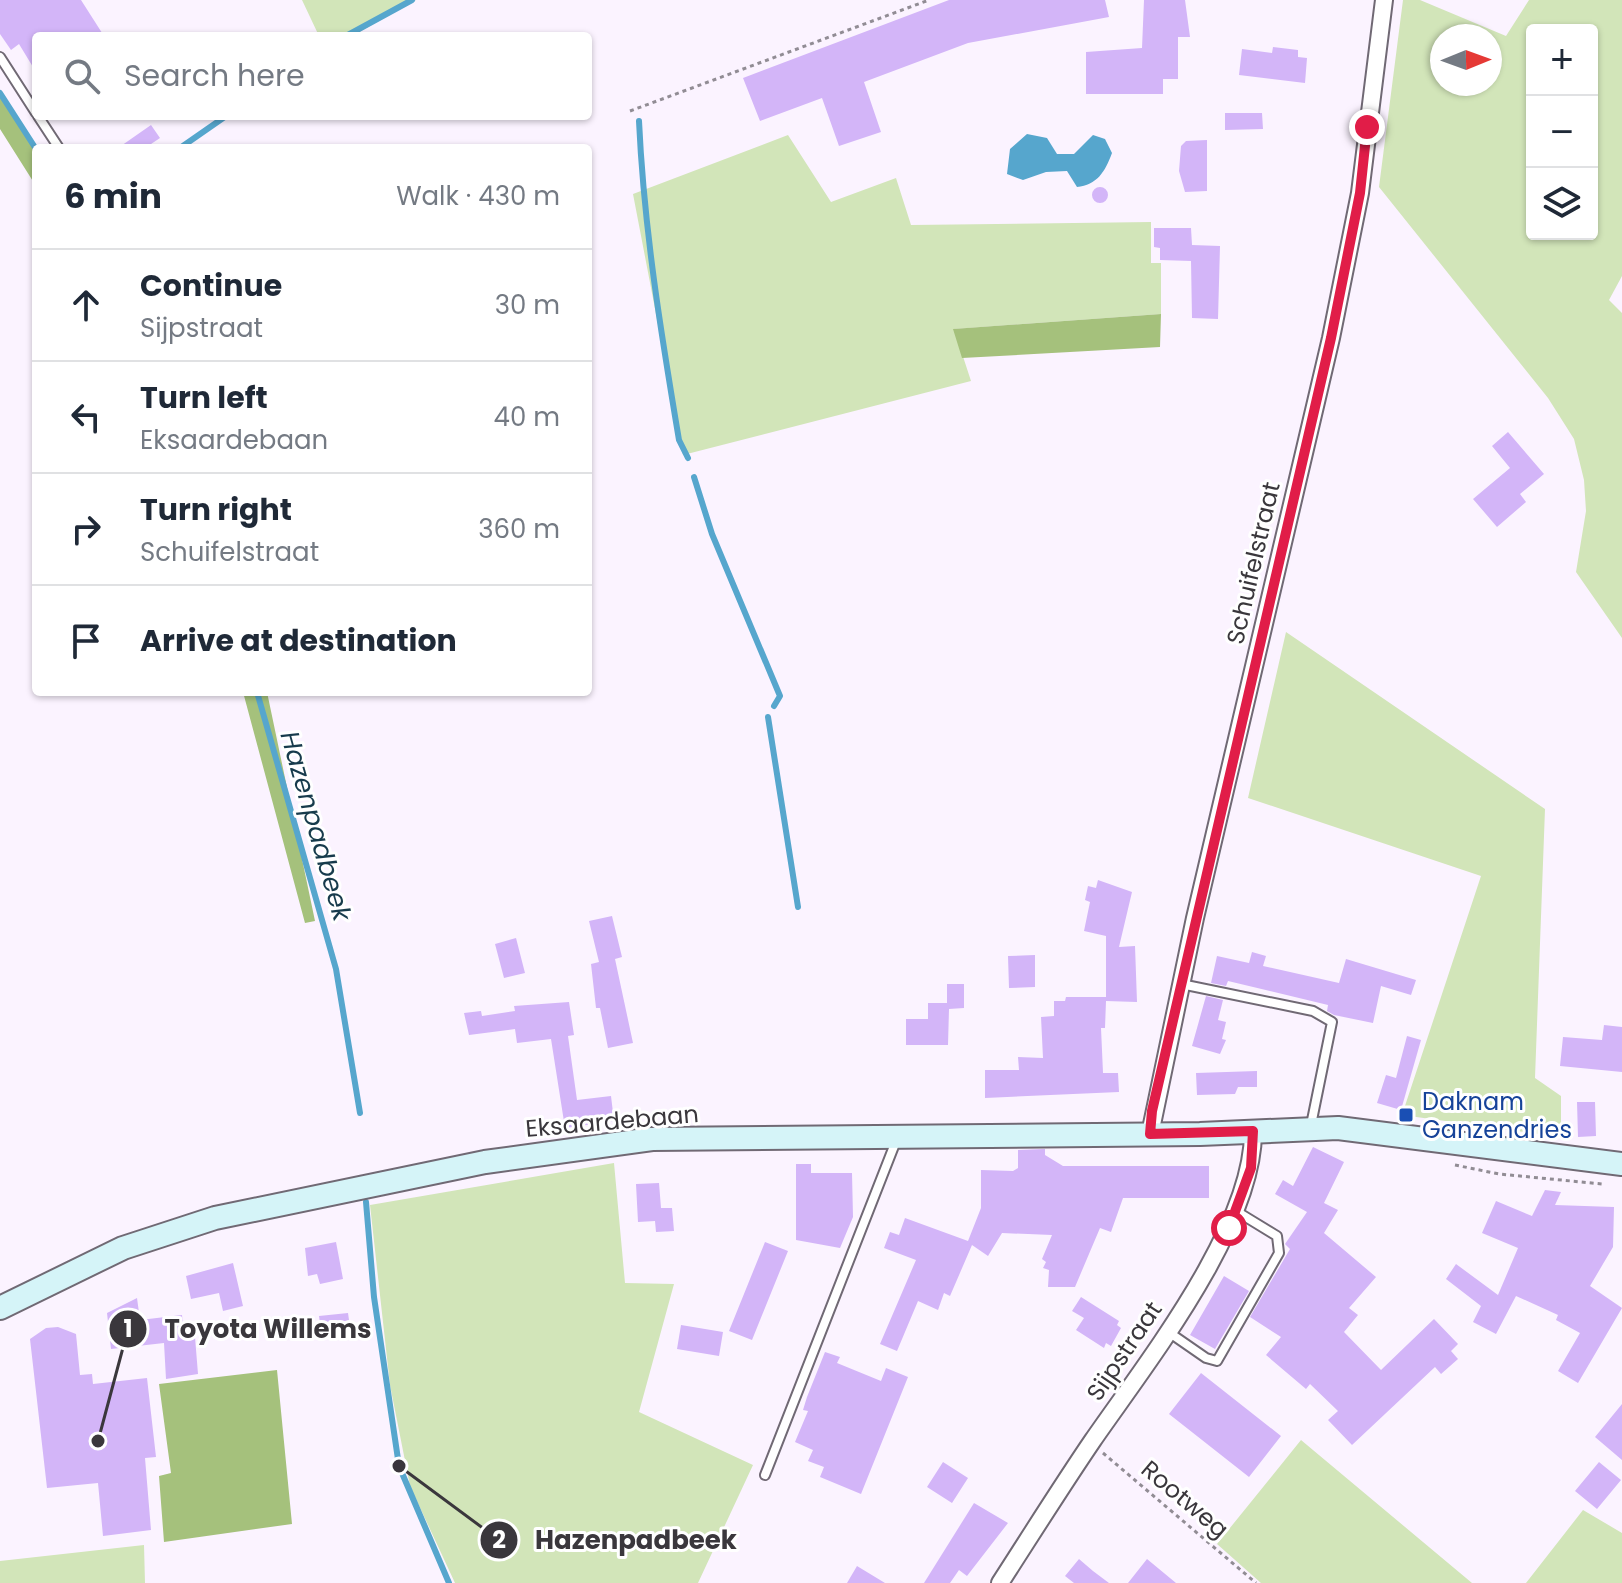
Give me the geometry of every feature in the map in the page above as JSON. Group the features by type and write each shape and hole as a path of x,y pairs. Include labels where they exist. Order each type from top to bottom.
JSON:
{"main road":[{"name":"Eksaardebaan","path":"0,1308 70,1272 171,1229 485,1162 652,1139 1150,1134 1338,1128 1622,1164"}],"street":[{"name":"Schuifelstraat","path":"1150,1134 1180,984 1331,338 1360,193 1384,0"},
{"name":"Sijpstraat","path":"1000,1583 1167,1331 1229,1228 1251,1168 1253,1131"}],"lane":[{"path":"0,57 32,106"},
{"path":"41,120 56,144"},
{"path":"1180,984 1313,1011 1332,1022 1310,1128"},
{"path":"765,1475 897,1136"},
{"path":"1167,1331 1206,1358 1217,1361 1279,1253 1277,1236 1235,1211"}],"path":[{"path":"630,111 929,0"},
{"name":"Rootweg","path":"1091,1443 1256,1583"}],"green space":[{"path":"302,0 416,0 359,32 317,32"},
{"path":"1403,0 1420,0 1477,24 1430,24 1430,96 1502,96 1502,34 1506,36 1529,0 1622,0 1622,276 1609,300 1622,313 1622,638 1576,572 1586,511 1584,480 1574,439 1548,398 1379,187"},
{"path":"0,94 33,144 32,180 0,129"},
{"path":"788,135 831,202 896,178 911,225 1151,222 1151,263 1161,263 1161,314 954,329 971,381 683,455 633,194"},
{"path":"1161,314 1160,347 962,358 953,329"},
{"path":"1286,632 1545,809 1535,1078 1561,1096 1561,1137 1402,1115 1481,876 1248,798"},
{"path":"244,696 268,696 315,921 305,923"},
{"path":"614,1163 625,1283 674,1284 639,1412 753,1465 698,1583 455,1583 410,1486 390,1385 370,1205"},
{"path":"277,1370 292,1524 164,1542 159,1476 171,1473 159,1384"},
{"path":"1301,1440 1472,1583 1261,1583 1217,1544"},
{"path":"1583,1510 1622,1533 1622,1583 1526,1583"},
{"path":"144,1545 145,1583 0,1583 0,1561"}],"water":[{"path":"1027,134 1047,138 1057,154 1074,154 1093,135 1105,139 1112,153 1099,176 1084,186 1077,187 1067,171 1046,172 1023,180 1007,174 1010,149"}],"building":[{"path":"0,0 81,0 101,32 32,32 32,65 19,44 11,50 0,34"},
{"path":"949,0 1105,0 1109,17 968,43 864,82 881,132 839,146 822,98 760,121 743,78"},
{"path":"1144,0 1185,0 1190,37 1178,37 1178,79 1163,79 1163,94 1086,94 1086,52 1142,48"},
{"path":"1273,47 1298,50 1298,57 1307,58 1305,83 1239,75 1242,49 1272,53"},
{"path":"1225,113 1262,113 1263,129 1225,130"},
{"path":"151,125 160,138 151,144 124,144"},
{"path":"1207,140 1207,191 1185,192 1179,171 1181,146 1186,141"},
{"path":"1097,187 1103,187 1108,195 1106,201 1097,203 1092,198 1092,192"},
{"path":"1154,228 1191,228 1192,245 1220,246 1218,319 1192,318 1191,261 1160,260 1160,248 1154,247"},
{"path":"1508,432 1544,474 1520,494 1526,502 1497,527 1473,499 1510,468 1492,446"},
{"path":"1098,880 1132,892 1119,947 1135,946 1137,1002 1106,1001 1105,1028 1101,1028 1103,1073 1118,1073 1119,1092 985,1098 985,1070 1019,1070 1018,1057 1043,1058 1041,1017 1054,1016 1054,1001 1065,1001 1066,997 1106,997 1106,936 1084,931 1090,902 1085,900 1088,886 1096,888"},
{"path":"612,916 622,957 615,959 633,1043 608,1048 600,1008 596,1008 591,964 599,962 589,921"},
{"path":"516,938 525,973 504,978 495,944"},
{"path":"1252,952 1266,956 1263,966 1339,983 1346,959 1416,980 1411,995 1381,986 1373,1023 1334,1015 1327,1011 1328,1005 1228,981 1226,986 1211,983 1217,956 1249,963"},
{"path":"1035,955 1035,987 1009,988 1008,956"},
{"path":"947,984 964,984 964,1008 949,1009 948,1045 906,1045 906,1019 928,1019 928,1003 947,1003"},
{"path":"1206,996 1223,1000 1218,1020 1226,1022 1222,1039 1226,1040 1220,1054 1192,1046"},
{"path":"569,1002 574,1035 568,1036 577,1100 611,1096 614,1121 565,1128 551,1039 517,1043 515,1029 469,1035 464,1013 481,1011 482,1016 515,1011 514,1006"},
{"path":"1604,1025 1622,1027 1622,1072 1560,1066 1563,1037 1602,1040"},
{"path":"1407,1036 1421,1040 1401,1110 1377,1103 1386,1075 1396,1078"},
{"path":"1257,1071 1257,1087 1238,1087 1235,1094 1197,1095 1196,1073"},
{"path":"1577,1102 1595,1102 1596,1136 1578,1137"},
{"path":"1313,1147 1344,1162 1324,1203 1338,1210 1324,1233 1376,1277 1349,1308 1358,1315 1344,1332 1381,1370 1434,1319 1458,1344 1451,1351 1458,1359 1441,1374 1435,1367 1352,1445 1328,1420 1338,1411 1310,1384 1306,1389 1266,1355 1281,1337 1250,1317 1290,1249 1285,1244 1307,1212 1275,1194 1283,1180 1293,1186"},
{"path":"1045,1149 1045,1155 1063,1166 1209,1166 1209,1198 1123,1198 1111,1232 1100,1228 1075,1287 1048,1287 1049,1270 1043,1268 1046,1262 1042,1259 1052,1235 1002,1233 988,1256 972,1245 950,1296 944,1293 938,1310 918,1301 897,1351 880,1344 916,1260 884,1248 890,1232 899,1235 905,1218 968,1241 981,1208 981,1170 1013,1171 1018,1168 1018,1150"},
{"path":"796,1164 811,1164 811,1173 852,1173 853,1217 840,1248 796,1240"},
{"path":"659,1183 661,1208 672,1208 674,1231 656,1232 655,1221 638,1222 636,1184"},
{"path":"1545,1190 1561,1192 1555,1205 1614,1207 1613,1247 1590,1286 1622,1308 1578,1383 1558,1371 1580,1333 1556,1320 1558,1315 1516,1296 1496,1334 1473,1322 1481,1306 1446,1279 1456,1264 1498,1295 1518,1248 1482,1233 1496,1201 1532,1216"},
{"path":"336,1242 343,1279 320,1284 317,1274 308,1276 305,1248"},
{"path":"765,1242 788,1251 752,1340 729,1331"},
{"path":"233,1263 243,1306 223,1311 219,1293 191,1299 186,1276"},
{"path":"1224,1276 1249,1291 1215,1349 1190,1335"},
{"path":"1081,1297 1119,1321 1117,1325 1121,1328 1111,1346 1106,1343 1104,1348 1076,1330 1084,1318 1072,1311"},
{"path":"137,1298 140,1320 182,1315 184,1338 195,1337 198,1374 166,1379 164,1343 111,1349 107,1313"},
{"path":"348,1313 351,1334 322,1338 319,1316"},
{"path":"681,1325 723,1332 719,1356 677,1349"},
{"path":"58,1327 76,1334 80,1375 92,1374 93,1384 147,1378 156,1457 145,1458 151,1530 103,1536 98,1483 47,1488 30,1339 46,1328"},
{"path":"825,1352 840,1357 837,1363 881,1381 886,1368 908,1377 861,1494 820,1477 824,1467 808,1461 813,1450 795,1442 808,1411 803,1410 807,1397"},
{"path":"1201,1373 1281,1436 1249,1477 1169,1414"},
{"path":"1622,1404 1622,1460 1595,1437"},
{"path":"943,1462 968,1478 952,1503 927,1487"},
{"path":"1599,1462 1621,1480 1597,1509 1575,1491"},
{"path":"974,1503 1008,1523 967,1576 959,1570 950,1583 924,1583"},
{"path":"1079,1559 1109,1583 1074,1583 1065,1576"},
{"path":"1147,1559 1176,1583 1128,1583"},
{"path":"857,1566 885,1583 847,1583"}],"waterway":[{"path":"353,32 412,0"},
{"name":"Hazenpadbeek","path":"0,93 33,144"},
{"path":"186,144 220,120"},
{"path":"639,121 649,241 660,321 679,440 688,458"},
{"path":"694,477 712,534 780,696 774,706"},
{"name":"Hazenpadbeek","path":"258,696 336,969 360,1113"},
{"path":"768,717 798,907"},
{"name":"Hazenpadbeek","path":"366,1202 374,1297 399,1466 449,1583"}],"place":[{"name":"Daknam Ganzendries","path":"1406,1115"},
{"name":"Toyota Willems","path":"98,1441"},
{"name":"Hazenpadbeek","path":"399,1466"}],"route":[{"path":"1229,1228 1251,1168 1253,1131 1150,1134 1152,1111 1331,338 1360,193 1367,127"}]}
